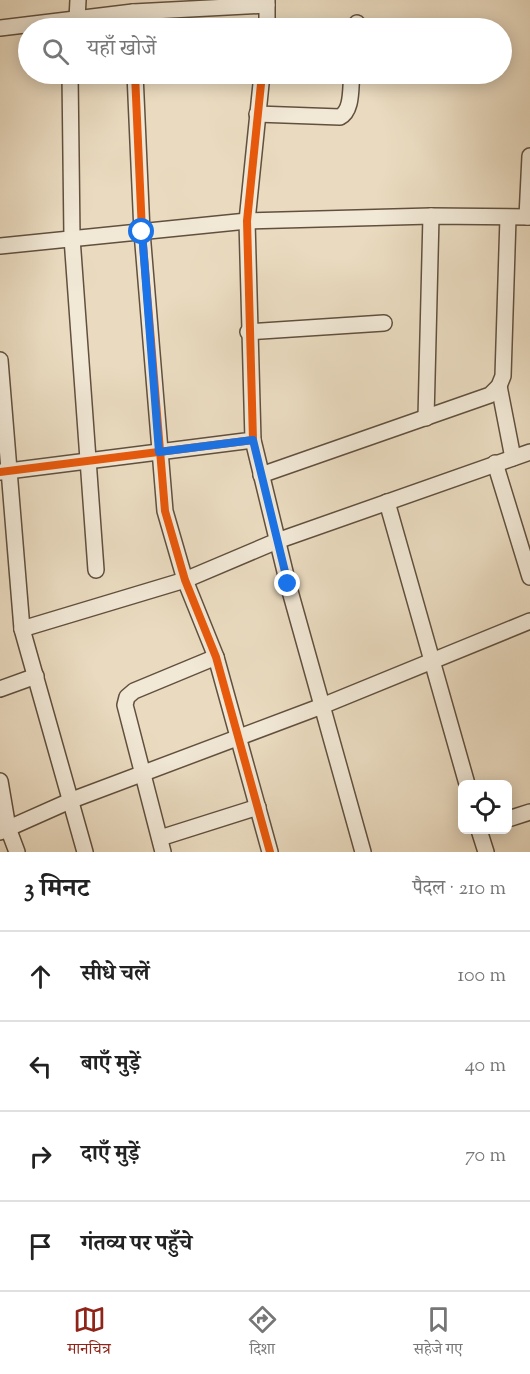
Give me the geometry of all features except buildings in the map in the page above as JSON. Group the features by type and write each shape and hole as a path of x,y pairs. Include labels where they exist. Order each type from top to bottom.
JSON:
{"street":[{"path":"74,18 78,0"},
{"path":"97,18 160,6 267,2 267,18"},
{"path":"133,12 133,18"},
{"path":"0,28 18,27"},
{"path":"70,84 72,238 96,570"},
{"path":"135,84 142,232 165,511 185,580 216,657 270,852"},
{"path":"261,84 247,221 248,332 253,440 277,541 363,852"},
{"path":"257,114 340,117 346,113 348,107 351,84"},
{"path":"0,246 247,221 431,216 529,217 530,156"},
{"path":"426,418 431,216"},
{"path":"261,476 490,394 499,386 503,376 508,218"},
{"path":"248,332 384,323"},
{"path":"0,360 5,472 22,629 85,852"},
{"path":"499,386 513,458"},
{"path":"5,472 253,440"},
{"path":"22,629 185,580 277,541 530,452"},
{"path":"495,463 530,577"},
{"path":"387,502 466,780"},
{"path":"4,830 72,800 142,776 322,706 530,621"},
{"path":"216,657 134,691 127,697 125,715 142,776 162,845 258,807"},
{"path":"0,689 36,676"},
{"path":"0,781 4,830 17,852"},
{"path":"512,817 530,812"},
{"path":"480,834 486,852"}],"cycle path":[{"path":"135,84 142,232 165,511 185,580 216,657 270,852"},
{"path":"0,472 253,440 247,221 261,84"}],"route":[{"path":"142,232 159,452 253,440 288,584"}]}
